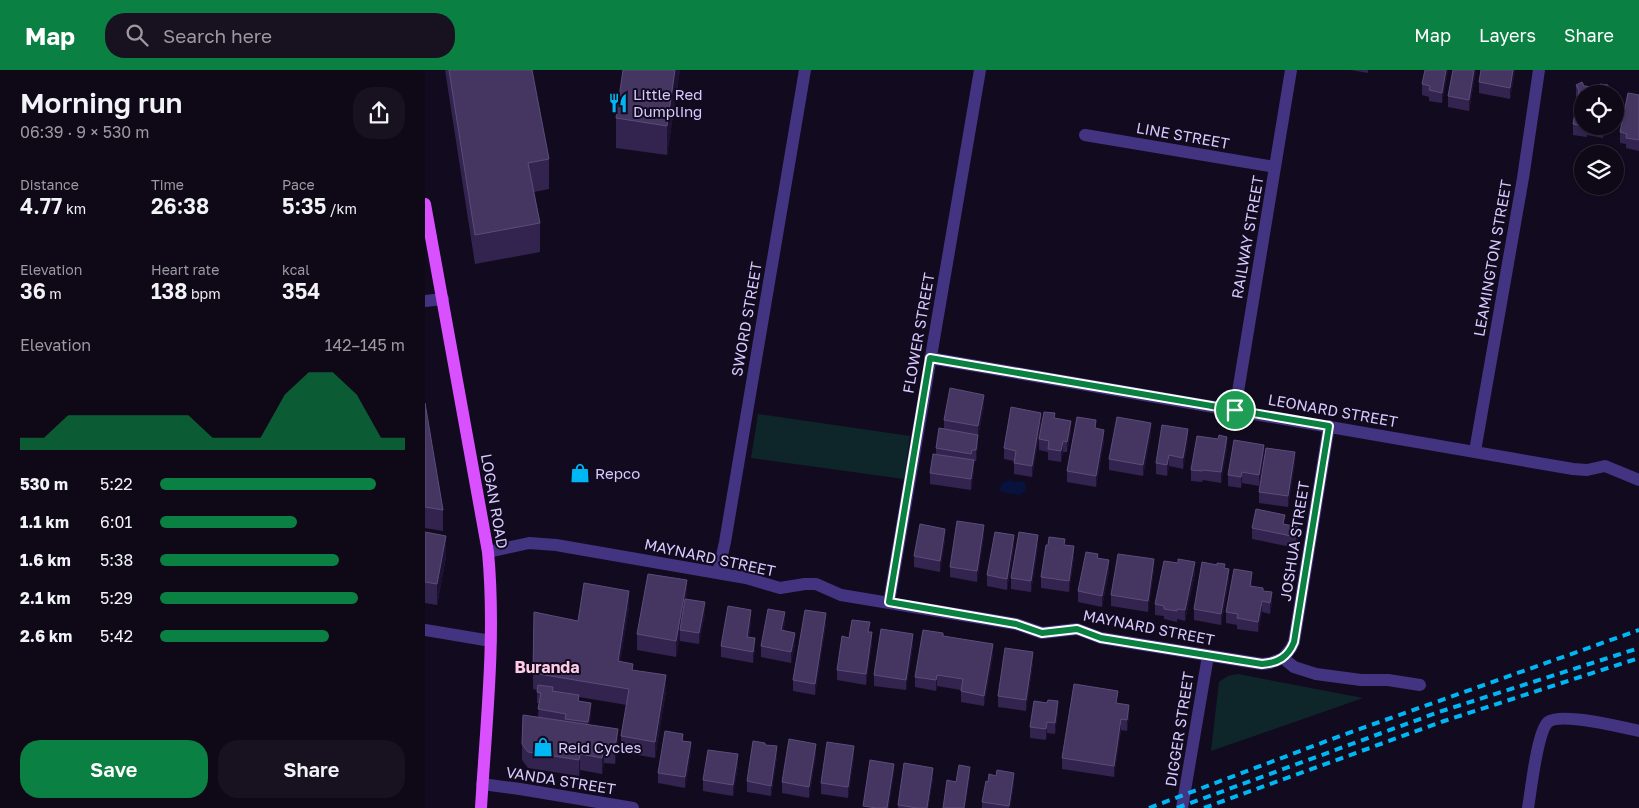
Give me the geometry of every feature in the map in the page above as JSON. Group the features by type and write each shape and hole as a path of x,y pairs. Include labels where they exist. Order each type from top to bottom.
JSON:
{"main road":[{"name":"LOGAN ROAD","path":"425,204 488,552 492,606 481,808"}],"street":[{"name":"SWORD STREET","path":"718,573 725,542 805,70"},
{"name":"FLOWER STREET","path":"889,602 980,70"},
{"name":"RAILWAY STREET","path":"1235,410 1291,70"},
{"name":"LEAMINGTON STREET","path":"1475,451 1523,178 1539,70"},
{"name":"LINE STREET","path":"1085,135 1275,167"},
{"path":"425,301 443,299"},
{"name":"LEONARD STREET","path":"930,358 1582,470 1610,467 1639,480"},
{"name":"JOSHUA STREET","path":"1283,658 1294,642 1329,426"},
{"name":"MAYNARD STREET","path":"488,552 529,543 541,543 746,578 779,588 816,584 841,594 1016,624 1042,633 1077,629 1101,638 1262,664 1283,658"},
{"path":"425,630 491,641"},
{"name":"DIGGER STREET","path":"1182,808 1208,656"},
{"path":"1283,658 1294,667 1331,677 1388,680 1420,685"},
{"path":"1528,808 1540,737 1544,727 1551,720 1571,719 1639,731"},
{"name":"VANDA STREET","path":"483,784 633,808"}],"green space":[{"path":"758,414 910,436 904,479 751,458"},
{"path":"1238,674 1363,698 1211,751 1219,682 1228,676"}],"shaded area":[{"path":"1009,480 1023,481 1026,484 1025,491 1020,495 1000,491 1002,484"}],"building":[{"path":"449,70 532,70 549,159 528,163 540,223 475,235"},
{"path":"623,70 675,70 667,126 616,118"},
{"path":"1425,70 1446,70 1442,93 1429,90 1430,86 1422,84"},
{"path":"1453,70 1474,70 1469,100 1448,96"},
{"path":"1481,70 1513,70 1510,88 1479,82"},
{"path":"1628,93 1639,95 1639,140 1626,138 1627,134 1624,133 1624,112"},
{"path":"950,388 984,395 978,426 944,420"},
{"path":"425,403 443,510 425,507"},
{"path":"1011,407 1041,413 1032,466 1014,463 1016,451 1004,448"},
{"path":"1044,412 1055,413 1054,418 1071,421 1067,442 1063,441 1061,451 1048,449 1049,441 1039,439"},
{"path":"1077,417 1096,420 1095,428 1104,430 1096,476 1067,471"},
{"path":"1117,417 1151,423 1143,465 1109,459"},
{"path":"1162,425 1188,429 1183,458 1169,455 1167,465 1156,463"},
{"path":"939,428 978,435 976,450 972,450 971,454 936,448"},
{"path":"1219,435 1227,437 1221,472 1191,470 1197,436 1218,439"},
{"path":"1234,440 1264,445 1259,475 1242,472 1241,477 1228,475"},
{"path":"1266,448 1295,452 1288,496 1259,492"},
{"path":"933,454 974,460 971,479 930,473"},
{"path":"1256,509 1285,515 1283,524 1298,527 1296,537 1252,528"},
{"path":"957,521 984,525 977,571 950,567"},
{"path":"920,524 945,529 940,561 914,556"},
{"path":"425,532 446,536 437,584 425,582"},
{"path":"995,532 1014,535 1007,579 987,575"},
{"path":"1019,532 1038,535 1031,581 1011,578"},
{"path":"1049,537 1065,539 1064,545 1074,546 1069,581 1041,577"},
{"path":"1086,552 1098,554 1097,558 1109,560 1102,596 1078,591"},
{"path":"1118,554 1154,559 1148,601 1111,595"},
{"path":"1178,559 1195,562 1185,610 1177,609 1177,611 1164,609 1164,606 1155,604 1164,561 1178,563"},
{"path":"1202,562 1217,565 1217,563 1225,564 1224,568 1229,569 1221,614 1194,609"},
{"path":"1234,569 1252,572 1250,586 1272,592 1270,603 1262,601 1258,622 1237,618 1238,614 1226,612"},
{"path":"648,574 687,580 676,641 637,634"},
{"path":"584,583 629,591 618,661 633,664 632,670 666,675 655,742 621,736 629,689 533,673 534,612 578,621"},
{"path":"685,599 705,602 699,633 680,630"},
{"path":"728,606 751,610 747,637 755,638 753,652 721,646"},
{"path":"768,609 785,612 781,630 795,633 791,652 761,646"},
{"path":"805,610 826,613 815,684 793,680"},
{"path":"852,620 870,622 868,632 872,632 866,674 837,670 842,636 849,638"},
{"path":"881,629 913,634 906,680 874,675"},
{"path":"923,630 943,633 943,636 993,644 984,696 961,691 963,679 937,675 936,680 915,677"},
{"path":"1005,648 1033,652 1026,700 998,696"},
{"path":"1074,684 1118,691 1116,703 1129,705 1127,720 1121,719 1114,766 1062,758"},
{"path":"538,685 553,687 552,691 579,695 578,701 591,703 588,722 565,719 566,714 538,709 541,693 537,692"},
{"path":"1048,700 1058,701 1055,723 1047,722 1046,729 1030,727 1034,701 1047,703"},
{"path":"523,715 618,729 615,748 604,747 602,758 580,754 579,760 528,752 522,744"},
{"path":"665,731 683,734 682,741 691,742 685,777 658,773"},
{"path":"789,739 816,744 809,787 782,782"},
{"path":"753,741 777,746 771,786 747,781"},
{"path":"827,742 854,746 848,787 821,783"},
{"path":"708,750 738,754 733,785 703,780"},
{"path":"870,760 894,764 887,808 863,806"},
{"path":"904,763 933,768 927,808 898,805"},
{"path":"959,765 970,767 964,808 943,808 947,780 956,782"},
{"path":"997,770 1014,773 1009,806 982,802 989,774 996,776"}],"railway":[{"path":"1149,808 1340,736 1639,630"},
{"path":"1177,808 1439,712 1639,648"},
{"path":"1204,808 1444,721 1639,658"}],"place":[{"name":"Little Red Dumpling","path":"618,103"},
{"name":"Repco","path":"580,473"},
{"name":"Reid Cycles","path":"543,747"}],"district":[{"name":"Buranda","path":"547,667"}],"route":[{"path":"930,358 1235,410 1329,426 1294,642 1288,653 1276,662 1262,664 1208,656 1101,638 1077,629 1050,633 1034,632 1016,624 889,602 917,445 930,358"}]}
